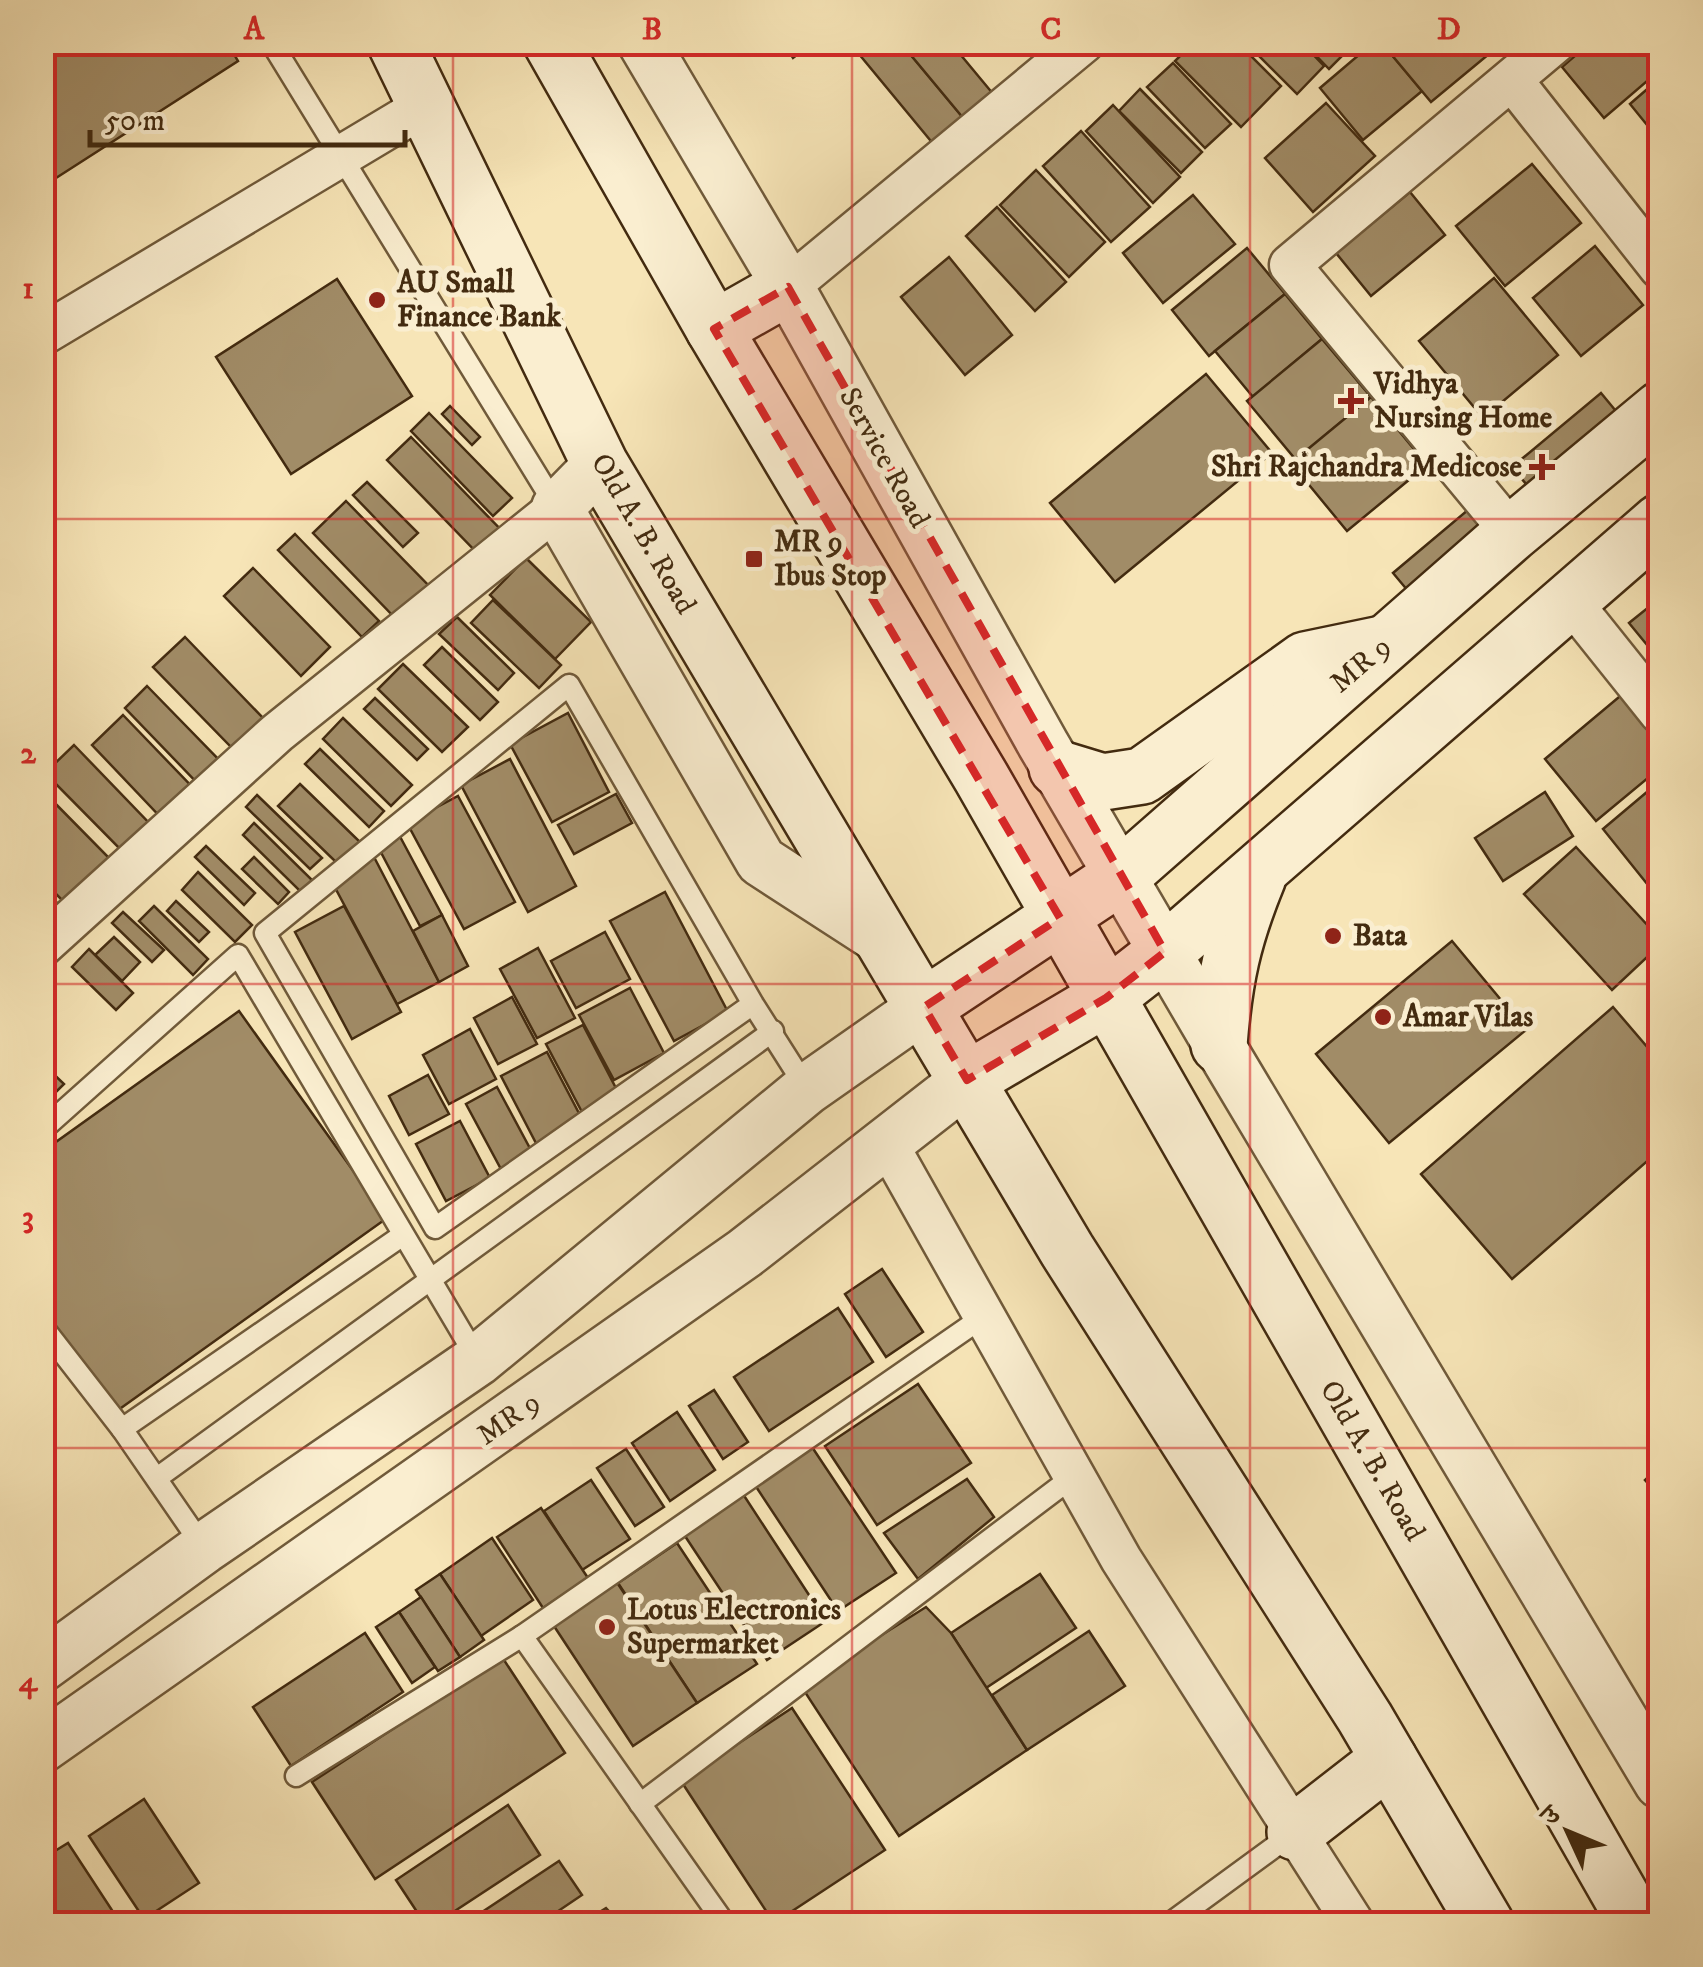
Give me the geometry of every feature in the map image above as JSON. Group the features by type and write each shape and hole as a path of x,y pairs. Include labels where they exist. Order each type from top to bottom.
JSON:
{"main road":[{"name":"Old A. B. Road","path":"395,42 600,464 967,1080"},
{"path":"551,42 714,330 928,685 1060,918"},
{"path":"714,330 788,288"},
{"name":"MR 9","path":"924,1007 1122,876 1512,533 1660,410"},
{"path":"1486,1924 1389,1759 1067,1250 967,1080 1106,998 1166,952 1568,598 1660,522"},
{"path":"1057,768 1102,782 1142,776 1305,660 1386,643"},
{"path":"1220,1045 1224,976 1232,938 1263,866"},
{"name":"Old A. B. Road","path":"1060,918 1637,1924"},
{"path":"1294,1832 1389,1759"}],"street":[{"name":"Service Road","path":"643,42 788,288 1057,768 1660,1782"},
{"path":"788,288 1084,42"},
{"path":"1512,533 1290,265 1556,42"},
{"path":"1512,80 1660,268"},
{"path":"42,335 428,104"},
{"path":"42,946 277,733 557,508 600,464"},
{"path":"557,508 760,860 886,942"},
{"path":"1568,598 1660,712"},
{"path":"42,1666 204,1548 478,1360 807,1089 924,1007"},
{"name":"MR 9","path":"42,1747 745,1254 967,1080"},
{"path":"888,1144 1120,1558 1354,1924"}],"lane":[{"path":"272,42 557,508"},
{"path":"753,1004 435,1228 265,934 569,685 753,1004 807,1089"},
{"path":"42,1130 238,955 478,1360"},
{"path":"157,1478 773,1031"},
{"path":"122,1429 403,1235"},
{"path":"296,1776 522,1636 983,1317"},
{"path":"42,1326 122,1429 204,1548"},
{"path":"640,1804 1074,1476"},
{"path":"522,1636 725,1924"},
{"path":"1168,1924 1294,1832"}],"highlighted area":[{"path":"788,287 1165,952 1106,998 967,1080 924,1007 1060,918 714,329"}],"building":[{"path":"42,42 227,42 238,61 42,187"},
{"path":"783,42 814,42 793,58"},
{"path":"849,42 900,42 965,120 935,146"},
{"path":"900,42 950,42 994,95 964,119"},
{"path":"1194,42 1237,42 1281,86 1241,127 1175,61"},
{"path":"1245,42 1301,42 1324,66 1297,94"},
{"path":"1303,42 1356,42 1329,69"},
{"path":"1374,42 1381,42 1422,91 1363,140 1320,88"},
{"path":"1381,42 1490,42 1495,49 1431,102"},
{"path":"1591,42 1660,42 1660,70 1604,118 1562,67"},
{"path":"1173,63 1231,124 1205,148 1147,87"},
{"path":"1660,78 1660,141 1630,104"},
{"path":"1140,89 1202,152 1181,173 1119,111"},
{"path":"1326,103 1375,156 1313,212 1265,158"},
{"path":"1113,105 1180,177 1153,203 1086,131"},
{"path":"1081,131 1150,207 1111,242 1043,166"},
{"path":"1532,164 1581,223 1505,286 1456,226"},
{"path":"1036,170 1105,242 1069,277 1000,205"},
{"path":"1410,192 1445,235 1371,296 1336,253"},
{"path":"1193,195 1235,244 1163,303 1123,253"},
{"path":"997,207 1066,282 1035,311 966,236"},
{"path":"1595,246 1643,305 1581,356 1533,298"},
{"path":"1247,248 1285,294 1209,356 1172,310"},
{"path":"949,257 1012,335 965,375 901,297"},
{"path":"1494,278 1558,355 1483,418 1419,341"},
{"path":"337,279 412,396 291,474 216,357"},
{"path":"1285,294 1322,339 1253,397 1215,351"},
{"path":"1322,339 1371,397 1296,460 1247,401"},
{"path":"1206,374 1272,453 1115,582 1050,503"},
{"path":"1601,393 1625,422 1536,496 1512,467"},
{"path":"1371,397 1427,465 1347,531 1291,463"},
{"path":"450,406 480,437 472,445 442,414"},
{"path":"429,413 512,498 493,516 411,431"},
{"path":"411,437 506,535 482,558 387,460"},
{"path":"367,482 418,533 403,547 353,495"},
{"path":"1481,499 1508,531 1419,604 1393,573"},
{"path":"346,501 432,589 398,621 313,533"},
{"path":"295,534 379,621 362,637 278,550"},
{"path":"526,558 591,622 555,659 490,595"},
{"path":"253,568 330,647 301,676 224,596"},
{"path":"1660,598 1660,644 1652,651 1629,623"},
{"path":"493,600 561,665 539,688 471,623"},
{"path":"457,617 514,673 498,690 439,634"},
{"path":"185,637 264,719 233,749 153,667"},
{"path":"442,647 498,702 480,720 424,665"},
{"path":"403,664 468,727 442,752 378,689"},
{"path":"147,686 226,767 203,789 125,708"},
{"path":"1625,692 1660,734 1660,768 1596,821 1545,759"},
{"path":"375,698 428,749 417,760 364,709"},
{"path":"568,713 609,792 552,822 510,744"},
{"path":"123,715 200,795 168,825 92,745"},
{"path":"343,718 412,785 391,806 323,739"},
{"path":"74,745 151,825 123,852 45,773"},
{"path":"320,749 384,811 369,827 305,764"},
{"path":"510,759 576,886 528,912 461,785"},
{"path":"1660,781 1660,900 1603,829"},
{"path":"300,784 360,842 338,864 278,806"},
{"path":"42,790 110,859 65,903 42,880"},
{"path":"1545,792 1573,836 1503,881 1475,838"},
{"path":"616,794 632,823 574,854 558,825"},
{"path":"257,795 322,858 310,869 246,807"},
{"path":"458,796 515,902 464,929 407,823"},
{"path":"254,823 312,880 301,892 243,835"},
{"path":"397,831 442,915 420,926 376,843"},
{"path":"206,846 255,893 244,905 195,857"},
{"path":"1576,847 1660,939 1660,945 1612,990 1524,894"},
{"path":"254,857 289,892 278,904 242,869"},
{"path":"374,857 439,982 397,1004 331,880"},
{"path":"198,872 252,925 235,942 182,890"},
{"path":"42,887 58,904 42,919"},
{"path":"665,892 728,1012 674,1041 610,921"},
{"path":"176,901 209,932 199,942 167,911"},
{"path":"154,906 208,959 193,975 139,921"},
{"path":"344,906 401,1012 352,1039 295,932"},
{"path":"123,912 164,950 152,962 112,923"},
{"path":"442,915 468,966 439,982 413,931"},
{"path":"605,932 630,979 576,1008 551,961"},
{"path":"114,937 140,962 122,981 95,955"},
{"path":"1452,941 1526,1030 1389,1143 1316,1054"},
{"path":"538,948 575,1018 537,1038 500,969"},
{"path":"89,949 133,993 116,1010 72,967"},
{"path":"630,988 664,1053 614,1080 579,1015"},
{"path":"512,997 537,1044 498,1064 474,1018"},
{"path":"1613,1007 1660,1062 1660,1150 1512,1279 1421,1174"},
{"path":"239,1011 387,1218 114,1413 42,1312 42,1152"},
{"path":"583,1025 618,1092 582,1112 546,1044"},
{"path":"470,1029 496,1079 449,1104 423,1055"},
{"path":"547,1052 583,1121 537,1145 501,1076"},
{"path":"42,1063 64,1084 42,1106"},
{"path":"428,1075 449,1114 409,1135 389,1096"},
{"path":"497,1087 533,1154 502,1171 466,1104"},
{"path":"460,1121 490,1178 446,1201 416,1144"},
{"path":"882,1269 923,1332 886,1357 845,1294"},
{"path":"838,1308 873,1362 769,1431 734,1377"},
{"path":"918,1384 971,1463 877,1525 825,1446"},
{"path":"714,1390 748,1442 723,1459 689,1406"},
{"path":"677,1412 715,1470 670,1501 632,1443"},
{"path":"808,1441 896,1573 838,1611 751,1479"},
{"path":"626,1449 664,1507 635,1526 597,1468"},
{"path":"1660,1466 1660,1497 1645,1480"},
{"path":"967,1479 994,1517 918,1579 884,1533"},
{"path":"591,1480 630,1539 582,1570 544,1511"},
{"path":"741,1491 826,1621 767,1660 681,1530"},
{"path":"541,1508 588,1578 543,1608 497,1537"},
{"path":"492,1538 533,1600 481,1636 440,1574"},
{"path":"677,1543 757,1664 697,1703 618,1583"},
{"path":"440,1574 484,1640 460,1657 416,1590"},
{"path":"1040,1574 1076,1628 986,1688 951,1633"},
{"path":"616,1581 697,1703 633,1746 552,1623"},
{"path":"421,1597 460,1657 438,1671 399,1612"},
{"path":"926,1607 951,1633 1027,1750 899,1836 801,1686"},
{"path":"399,1612 435,1667 412,1683 376,1627"},
{"path":"1089,1631 1125,1686 1027,1750 992,1695"},
{"path":"365,1633 403,1692 291,1766 253,1707"},
{"path":"502,1657 565,1753 375,1879 312,1782"},
{"path":"792,1708 885,1850 774,1923 681,1781"},
{"path":"144,1799 199,1883 144,1919 89,1836"},
{"path":"508,1805 540,1855 435,1924 425,1924 396,1880"},
{"path":"68,1843 121,1924 42,1924 42,1859"},
{"path":"559,1861 582,1895 539,1924 464,1924"},
{"path":"606,1908 621,1924 580,1924"}],"place":[{"name":"AU Small Finance Bank","path":"377,300"},
{"name":"Vidhya Nursing Home","path":"1351,401"},
{"name":"Shri Rajchandra Medicose","path":"1542,467"},
{"name":"MR 9 Ibus Stop","path":"754,559"},
{"name":"Bata","path":"1333,936"},
{"name":"Amar Vilas","path":"1383,1017"},
{"name":"Lotus Electronics Supermarket","path":"607,1627"}]}
